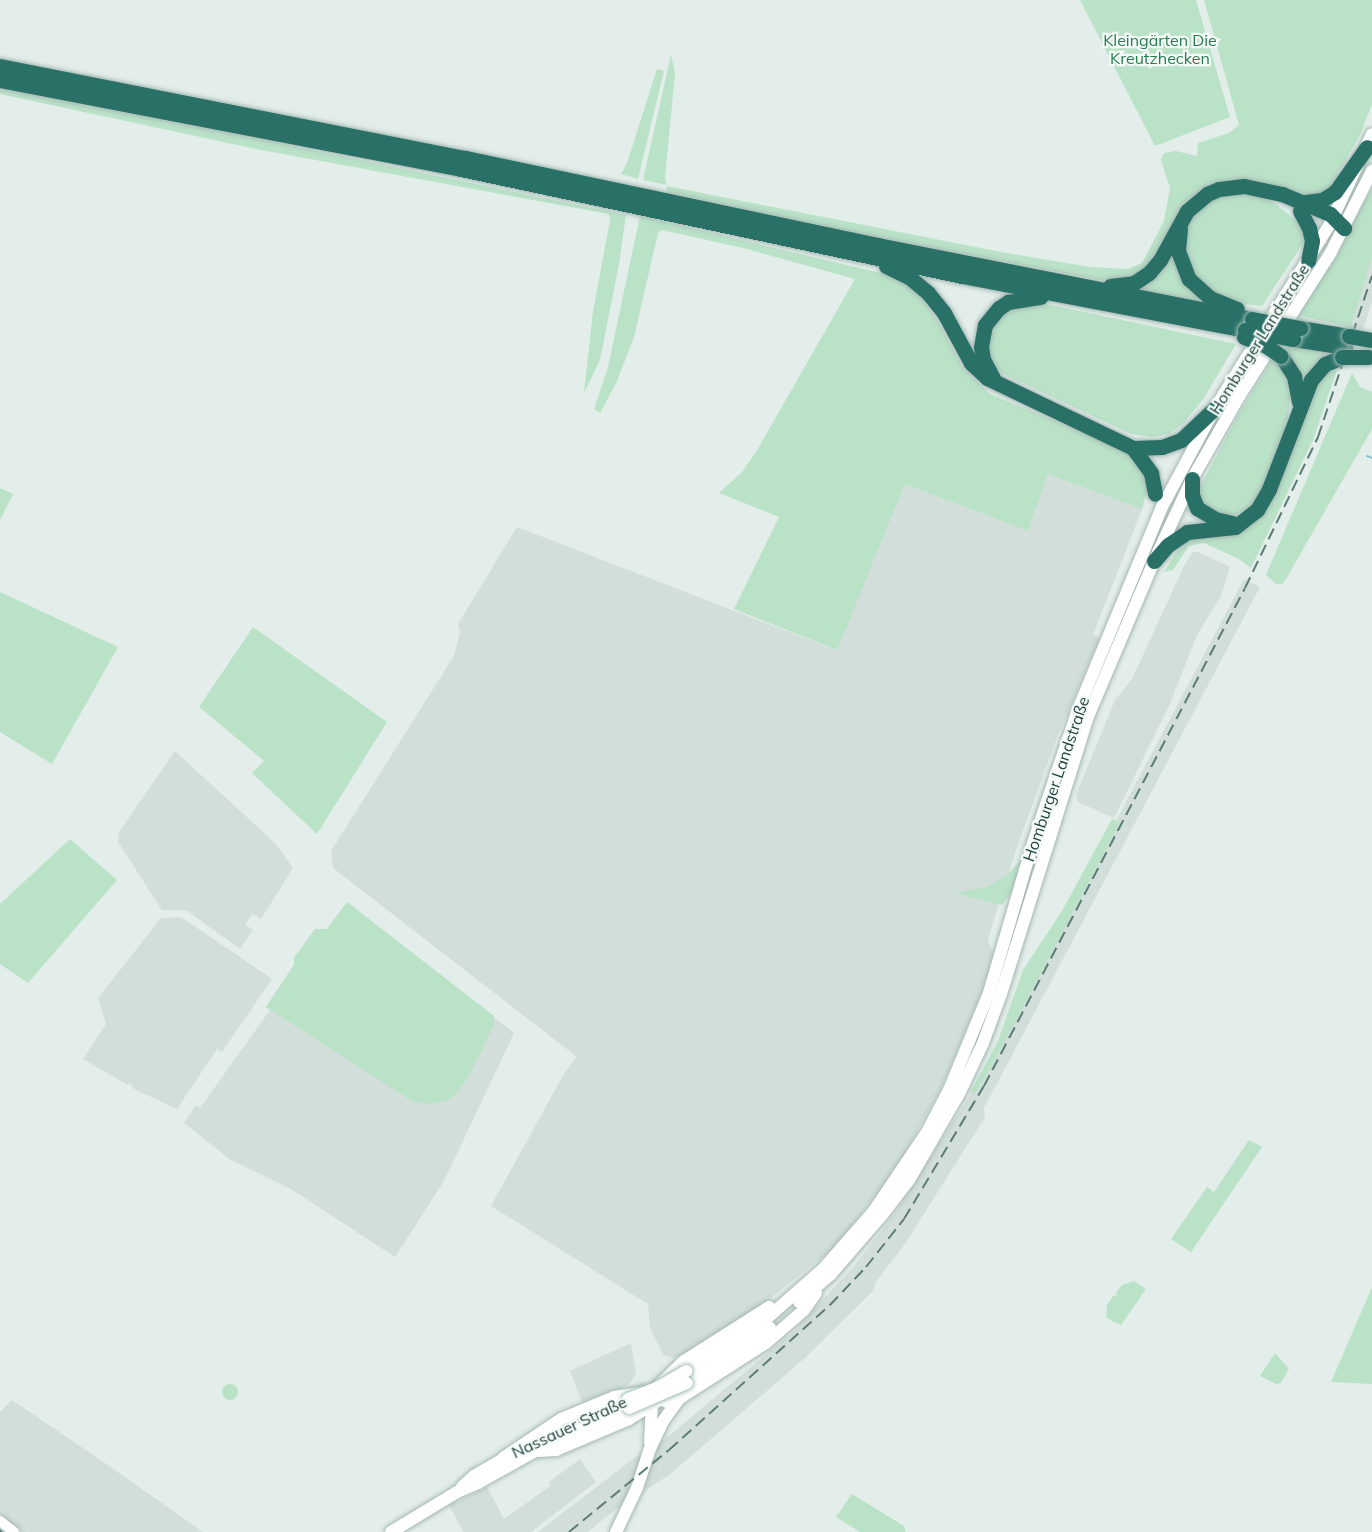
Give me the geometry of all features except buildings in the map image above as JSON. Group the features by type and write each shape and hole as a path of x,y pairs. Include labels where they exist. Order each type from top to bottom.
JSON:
{"highway":[{"path":"0,66 465,158 1075,291 1297,333"},
{"path":"0,80 461,169 859,254 1075,291 1211,324 1276,324 1297,333 1345,347 1371,350"},
{"path":"1302,206 1322,200 1335,192 1370,141"},
{"path":"1002,386 987,369 981,348 985,325 999,308 1019,298 1125,286 1143,279 1160,260 1192,206 1207,194 1231,186 1257,189 1302,206 1336,223"},
{"path":"1302,206 1312,241 1308,261"},
{"path":"1181,222 1178,251 1189,279 1210,298 1248,325 1265,345 1281,357 1294,376 1299,406"},
{"path":"859,254 898,271 924,289 944,313 971,363 987,378 1133,447 1162,447 1181,440 1215,408"},
{"path":"1154,561 1168,545 1187,532 1226,530 1244,521 1257,510 1266,495 1299,406 1315,374 1345,347 1371,350"},
{"path":"1133,447 1151,473 1155,494"},
{"path":"1192,479 1193,502 1201,512 1225,522 1244,521"}],"main road":[{"name":"Homburger Landstraße","path":"687,1377 748,1345 827,1272 882,1215 909,1180 940,1128 983,1043 1037,885 1056,811 1087,719 1154,561 1192,479 1336,223 1370,141"},
{"name":"Homburger Landstraße","path":"827,1272 900,1175 949,1090 989,993 1031,849 1077,712 1146,542 1178,474 1215,408 1308,261 1372,171"},
{"path":"1146,542 1155,494"},
{"path":"503,1458 561,1419 631,1392 667,1402 680,1398 766,1343 804,1310 827,1272"},
{"path":"650,1449 650,1430 655,1400 663,1379 684,1361 827,1272"},
{"name":"Nassauer Straße","path":"391,1532 457,1492 478,1483 535,1451 629,1409 687,1377"},
{"path":"616,1532 634,1495 650,1449 663,1421 680,1398"},
{"path":"629,1409 655,1400"},
{"path":"650,1449 655,1400"},
{"path":"629,1409 650,1430"},
{"name":"Nassauer Straße","path":"457,1492 474,1476 503,1458 629,1409"}],"street":[{"path":"0,1521 14,1532"}],"shaded area":[{"path":"1372,258 1372,302 1363,329 1351,327"},
{"path":"1048,474 1142,509 1093,635 1100,638 1057,737 1016,850 988,939 994,958 989,976 941,1088 896,1169 834,1248 749,1315 686,1353 674,1358 663,1355 650,1328 648,1304 491,1206 565,1072 577,1057 333,868 331,851 454,656 460,632 458,624 517,527 836,650 905,484 1028,531"},
{"path":"1193,552 1198,552 1230,567 1221,596 1197,635 1169,706 1114,818 1078,802 1076,795 1115,700 1132,679 1185,564"},
{"path":"1244,579 1260,587 984,1108 985,1117 905,1244 875,1283 874,1290 806,1357 669,1475 615,1510 588,1532 538,1532 633,1459 669,1436 795,1330 855,1265 896,1212 977,1084"},
{"path":"175,751 275,843 293,868 261,919 253,914 245,924 253,930 240,949 186,910 162,910 118,842 119,832"},
{"path":"347,902 514,1033 444,1181 395,1257 291,1189 231,1160 184,1123 196,1105 200,1108 270,1010 266,1007 294,965 294,958 315,929 327,929"},
{"path":"181,917 272,979 222,1052 217,1049 177,1109 134,1089 130,1083 128,1085 83,1059 106,1024 98,998 161,918"},
{"path":"631,1343 636,1373 631,1382 623,1388 582,1402 570,1371"},
{"path":"12,1400 203,1532 23,1532 0,1514 0,1412"},
{"path":"580,1459 596,1482 531,1532 464,1532 448,1504 487,1487 504,1519 550,1486 549,1482"}],"green space":[{"name":"Kleingärten Die Kreutzhecken","path":"1080,0 1196,0 1230,117 1155,146"},
{"path":"1204,0 1372,0 1372,104 1360,135 1327,192 1309,196 1239,180 1224,181 1206,187 1183,205 1142,275 1110,282 862,234 667,192 667,186 1001,252 1090,267 1128,269 1142,263 1164,221 1170,188 1161,160 1164,153 1176,151 1197,156 1198,143 1229,133 1239,125"},
{"path":"671,55 675,73 665,178 667,185 643,180"},
{"path":"657,69 664,71 638,179 621,174 627,163"},
{"path":"0,89 238,135 626,215 600,360 584,393 593,311 610,221 609,214 261,150 0,94"},
{"path":"1372,189 1372,258 1351,327 1294,315"},
{"path":"1243,192 1266,198 1276,204 1302,226 1306,239 1262,306 1243,304 1211,293 1194,280 1183,240 1188,222 1202,204 1222,194"},
{"path":"640,216 893,276 919,294 937,320 963,368 990,394 1112,445 1133,457 1144,473 1147,491 1142,509 1048,474 1028,531 905,484 837,650 734,609 779,517 719,493 742,472 756,452 855,279 743,248 662,230 658,233 634,337 617,381 600,413 594,409 608,367"},
{"path":"1175,239 1210,305 1128,290"},
{"path":"1025,302 1046,304 1236,344 1204,398 1183,424 1169,434 1152,437 1131,434 1003,374 992,363 988,349 989,331 1009,307"},
{"path":"1289,344 1340,352 1305,387 1284,353"},
{"path":"1272,360 1279,363 1285,371 1291,388 1288,418 1260,495 1249,510 1235,515 1220,514 1201,503 1199,489 1238,415"},
{"path":"1339,364 1313,440 1251,568 1239,559 1204,543 1189,546 1173,570 1164,572 1188,538 1197,535 1224,537 1242,531 1258,519 1318,384 1325,373"},
{"path":"1352,373 1360,387 1372,392 1372,429 1286,579 1282,584 1276,584 1266,575"},
{"path":"0,488 13,494 0,520"},
{"path":"0,592 118,647 52,764 0,732"},
{"path":"253,627 387,722 317,834 252,773 264,761 199,707"},
{"path":"1112,819 1120,822 1110,842 990,1069 976,1092 970,1093 998,1041 1023,970 1062,911"},
{"path":"70,839 117,880 28,983 0,964 0,904"},
{"path":"1022,859 1024,860 1014,890 1002,905 955,893 987,887 1006,876"},
{"path":"347,902 494,1016 494,1025 468,1078 456,1094 445,1101 430,1104 412,1101 266,1007 294,965 294,958 315,929 327,929"},
{"path":"1249,1140 1262,1147 1191,1252 1171,1239 1207,1187 1214,1192"},
{"path":"1134,1281 1146,1289 1121,1325 1106,1317 1107,1305 1113,1296 1118,1295 1116,1293 1122,1285"},
{"path":"1372,1287 1372,1384 1331,1382"},
{"path":"1275,1353 1289,1369 1281,1383 1276,1384 1260,1376"},
{"path":"227,1384 233,1384 238,1392 236,1398 227,1400 222,1395 222,1389"},
{"path":"852,1494 904,1526 906,1532 860,1532 836,1517"}],"waterway":[{"path":"1367,456 1372,458"}],"railway":[{"path":"569,1532 669,1450 830,1305 866,1267 904,1219 984,1086 1245,588 1318,437 1372,276"}]}
